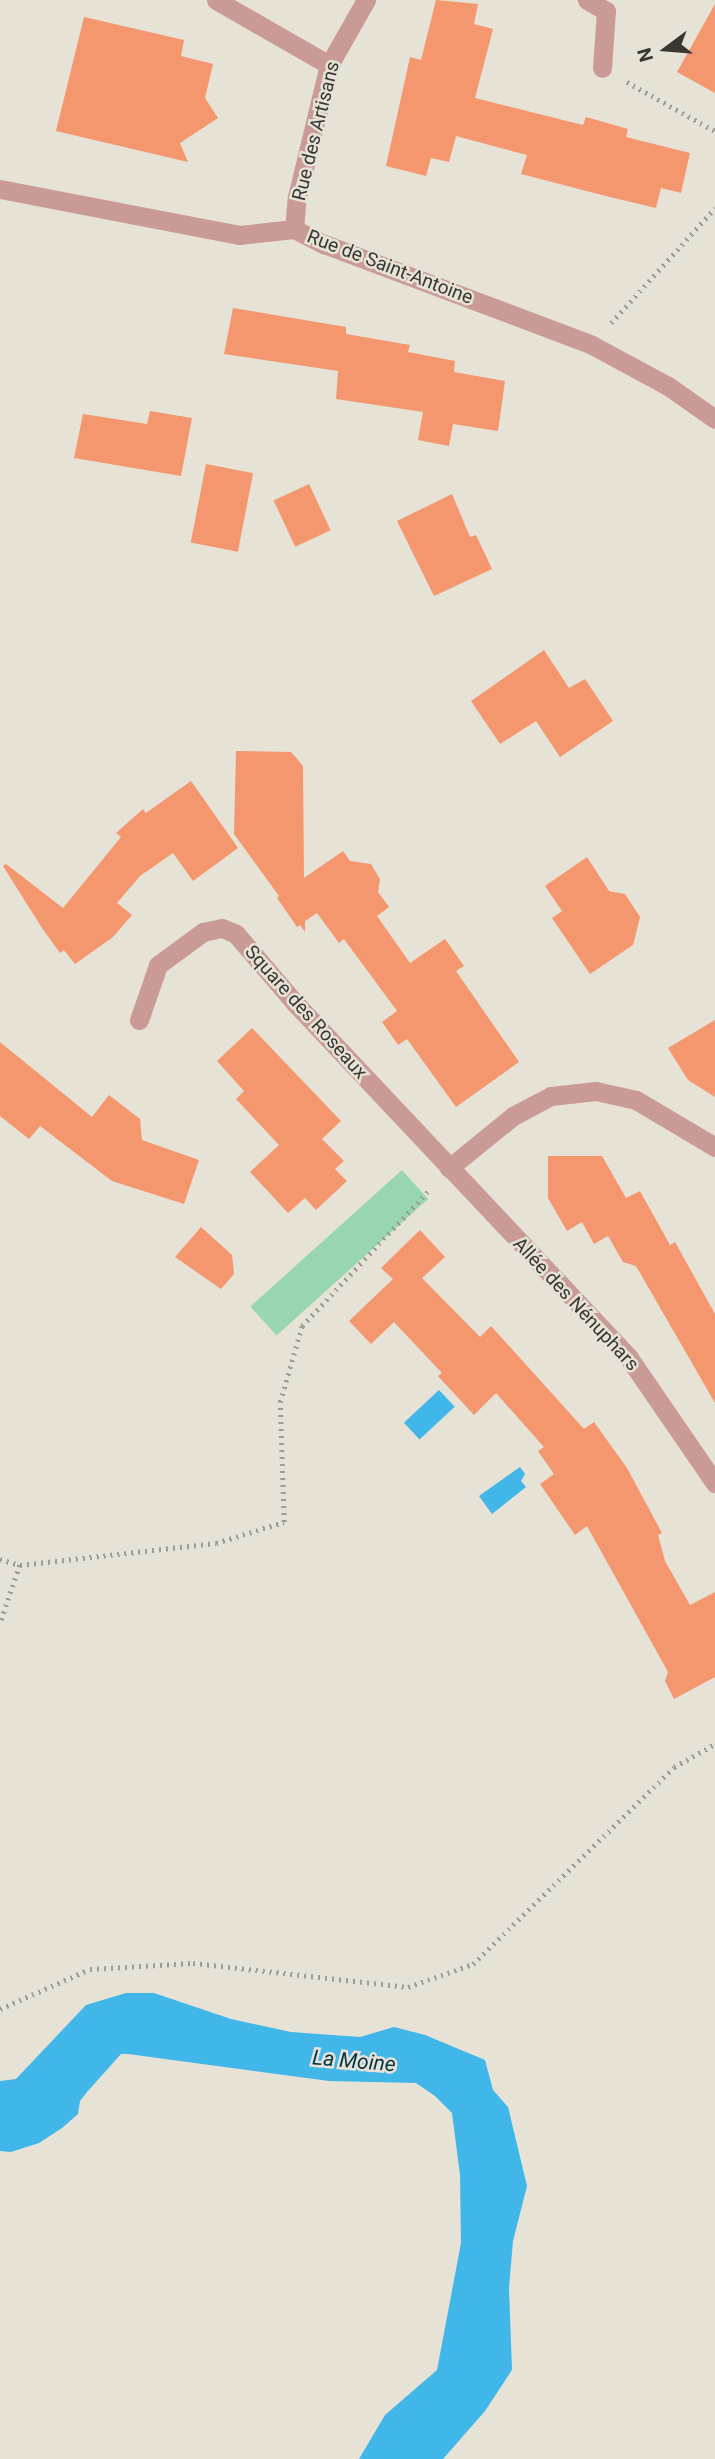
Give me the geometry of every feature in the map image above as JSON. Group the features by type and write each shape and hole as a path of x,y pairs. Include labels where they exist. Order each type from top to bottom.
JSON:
{"street":[{"path":"216,0 329,65"},
{"name":"Rue des Artisans","path":"294,229 297,197 329,65 366,0"},
{"path":"587,0 606,11 602,68"},
{"name":"Rue de Saint-Antoine","path":"0,189 239,235 294,229 324,244 592,345 668,386 715,419"},
{"name":"Square des Roseaux","path":"139,1020 158,965 203,932 222,928 236,934 449,1168"},
{"path":"449,1168 513,1116 551,1096 596,1091 636,1100 715,1147"},
{"name":"Allée des Nénuphars","path":"449,1168 629,1357 715,1483"}],"path":[{"path":"602,68 715,131"},
{"path":"592,345 715,208"},
{"path":"0,1559 20,1565 216,1543 284,1522 280,1402 302,1326 449,1168"},
{"path":"0,1624 20,1565"},
{"path":"0,2010 90,1969 193,1963 408,1987 472,1964 674,1767 715,1744"}],"green space":[{"path":"402,1170 428,1199 276,1335 250,1307"}],"water":[{"path":"439,1390 455,1407 420,1440 404,1423"},
{"path":"520,1467 525,1474 521,1481 526,1487 492,1514 479,1496"},
{"name":"La Moine","path":"126,1993 154,1993 231,2019 291,2032 360,2037 394,2027 425,2035 485,2060 493,2090 508,2107 527,2186 513,2241 509,2288 512,2370 485,2411 443,2459 359,2459 385,2415 437,2370 461,2243 460,2175 452,2113 435,2096 416,2083 329,2081 121,2054 80,2101 78,2114 62,2128 39,2143 11,2152 0,2151 0,2081 16,2079 86,2005"}],"building":[{"path":"436,0 478,4 474,24 493,29 475,98 583,125 586,117 628,129 626,137 690,153 681,193 661,188 656,208 610,197 521,174 527,155 456,136 449,162 431,158 426,176 386,166 410,57 421,60"},
{"path":"715,4 715,93 677,72"},
{"path":"84,17 184,40 181,56 213,64 205,98 218,118 180,143 188,162 56,131"},
{"path":"233,308 346,327 346,334 410,345 408,352 455,361 454,372 505,381 498,431 453,424 449,446 418,440 423,412 336,399 338,371 224,354"},
{"path":"150,411 192,418 181,476 74,458 83,414 147,424"},
{"path":"206,464 253,473 238,552 191,543"},
{"path":"309,484 331,530 295,547 274,500"},
{"path":"452,494 470,537 476,535 492,569 434,596 397,521"},
{"path":"544,650 569,688 585,679 613,721 560,757 536,721 500,744 471,701"},
{"path":"236,751 291,752 303,766 304,878 343,851 350,861 371,864 380,879 378,892 389,907 377,916 410,963 445,939 464,966 456,971 519,1062 456,1107 407,1039 398,1045 382,1022 397,1011 344,939 339,943 317,913 305,921 305,932 300,925 297,927 277,898 279,896 234,834"},
{"path":"191,781 238,848 193,881 173,853 140,876 117,903 132,915 113,937 75,964 64,950 60,953 3,866 6,864 63,908 121,837 116,833 143,809 146,813"},
{"path":"587,857 609,891 625,894 640,917 633,945 590,974 552,918 562,911 545,886"},
{"path":"715,1020 715,1097 688,1080 668,1048"},
{"path":"252,1028 341,1121 322,1139 344,1161 335,1169 347,1181 316,1210 305,1198 288,1213 250,1172 279,1145 236,1099 244,1091 217,1061"},
{"path":"0,1042 92,1117 109,1095 140,1119 142,1140 199,1160 184,1204 112,1181 40,1126 29,1139 0,1116"},
{"path":"548,1156 602,1156 626,1198 640,1191 670,1245 675,1242 715,1314 715,1403 636,1266 623,1262 608,1236 594,1244 582,1222 567,1231 548,1198"},
{"path":"201,1227 232,1255 234,1274 221,1289 175,1257"},
{"path":"420,1230 445,1257 422,1278 480,1337 491,1326 584,1429 594,1422 627,1468 662,1533 658,1535 665,1561 690,1605 715,1592 715,1677 674,1699 665,1681 668,1672 587,1526 575,1535 540,1484 554,1474 538,1451 544,1447 496,1393 474,1415 438,1376 442,1373 394,1322 371,1344 349,1321 393,1279 381,1268"}]}
